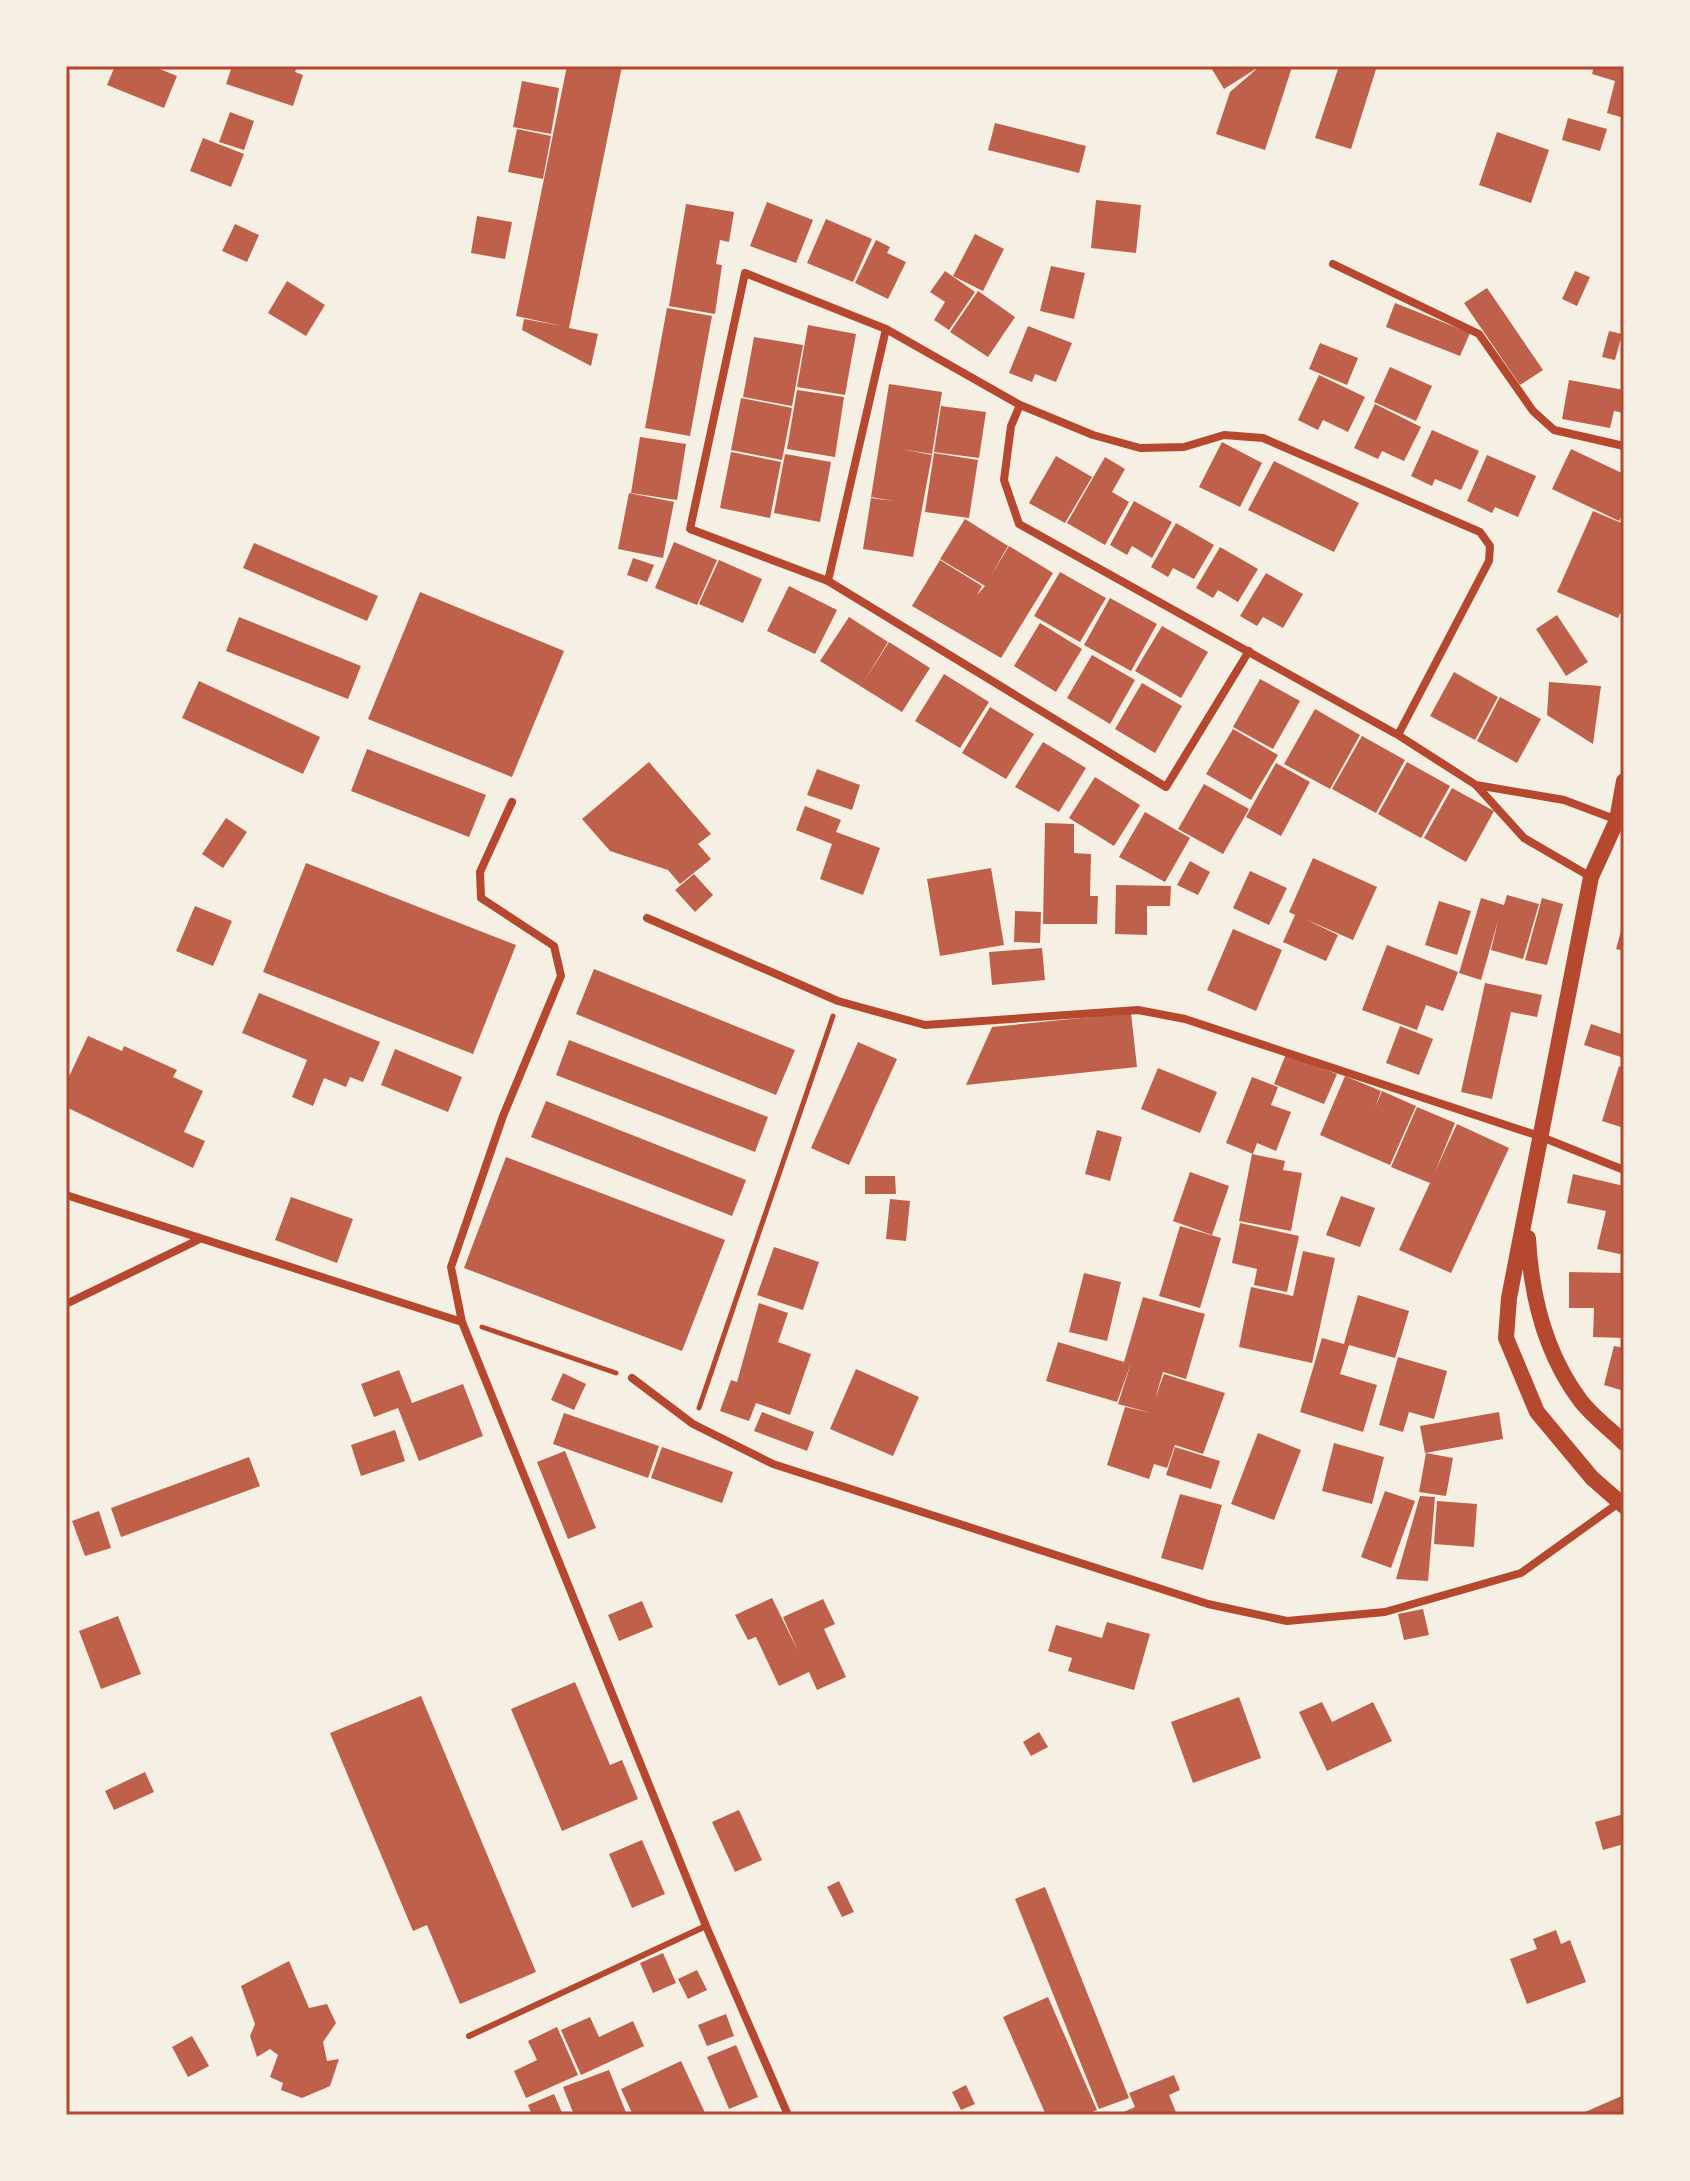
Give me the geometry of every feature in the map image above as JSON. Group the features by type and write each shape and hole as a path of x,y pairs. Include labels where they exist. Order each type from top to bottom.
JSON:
{"main road":[{"path":"1622,1504 1592,1478 1537,1412 1506,1338 1509,1298 1591,877 1620,821 1624,781"},
{"path":"1526,1215 1530,1285 1547,1338 1580,1400 1624,1443"}],"street":[{"path":"1333,264 1479,334 1533,411 1554,430 1624,446"},
{"path":"1249,651 1166,787 828,581 690,529 745,273 886,329 1020,405 1093,435 1140,448 1184,447 1224,435 1263,438 1480,532 1490,546 1489,561 1398,735"},
{"path":"828,581 886,329"},
{"path":"1020,405 1011,426 1004,480 1019,524 1398,735 1476,785 1524,838 1591,877"},
{"path":"1476,785 1564,800 1620,821"},
{"path":"512,802 480,872 481,898 554,946 561,976 503,1116 451,1267 462,1322 706,1926 788,2115"},
{"path":"647,918 838,1001 925,1025 1138,1010 1185,1019 1539,1136 1624,1170"},
{"path":"66,1195 462,1322"},
{"path":"66,1304 199,1239"},
{"path":"632,1378 693,1424 773,1464 1208,1604 1287,1621 1385,1612 1521,1573 1622,1504"}],"lane":[{"path":"469,2036 706,1926"}],"path":[{"path":"693,1424 838,1001"},
{"path":"462,1322 495,1330 632,1378"}],"building":[{"path":"115,66 152,66 177,76 164,108 107,85"},
{"path":"232,66 297,66 295,72 303,75 293,106 226,84"},
{"path":"567,66 622,66 569,328 598,334 591,366 522,330 524,319 562,326 516,316"},
{"path":"1210,66 1251,66 1254,70 1224,89"},
{"path":"1260,66 1292,67 1265,150 1216,134 1230,92"},
{"path":"1339,66 1377,66 1351,149 1315,138"},
{"path":"1594,66 1624,66 1624,118 1607,113 1615,81 1592,74"},
{"path":"522,81 559,88 551,134 513,127"},
{"path":"230,112 254,121 244,150 219,142"},
{"path":"1568,118 1607,129 1600,151 1562,140"},
{"path":"995,123 1086,146 1079,173 988,150"},
{"path":"517,129 551,136 543,179 508,172"},
{"path":"1497,132 1549,150 1531,203 1479,185"},
{"path":"203,138 244,154 231,187 190,171"},
{"path":"1096,200 1141,205 1136,253 1091,248"},
{"path":"767,202 813,220 796,263 750,246"},
{"path":"686,204 734,212 729,242 720,240 716,264 722,265 715,314 669,306"},
{"path":"477,216 512,222 505,259 471,253"},
{"path":"826,219 872,239 853,282 807,263"},
{"path":"235,224 259,235 247,262 222,251"},
{"path":"975,234 1004,249 983,291 953,276"},
{"path":"876,240 890,247 887,253 906,262 888,299 855,283"},
{"path":"1051,266 1085,273 1074,319 1040,311"},
{"path":"945,271 975,292 949,330 934,320 945,302 930,292"},
{"path":"1575,271 1590,277 1577,306 1562,299"},
{"path":"287,281 325,305 306,336 268,313"},
{"path":"1487,288 1543,370 1520,385 1464,303"},
{"path":"978,291 1015,317 988,357 950,332"},
{"path":"1395,303 1470,333 1460,356 1386,327"},
{"path":"667,308 712,316 690,436 645,428"},
{"path":"808,325 856,334 845,395 797,387"},
{"path":"1028,326 1072,343 1056,382 1035,374 1032,382 1009,373"},
{"path":"1609,331 1622,334 1615,360 1602,357"},
{"path":"754,337 803,345 792,406 743,397"},
{"path":"1320,343 1358,358 1347,385 1309,369"},
{"path":"1390,367 1432,386 1416,421 1374,402"},
{"path":"1319,375 1365,397 1348,432 1323,420 1318,430 1298,420"},
{"path":"1569,380 1624,390 1624,413 1614,411 1610,428 1562,419"},
{"path":"889,384 942,392 932,454 901,449 932,455 913,557 863,549 871,498 894,501 871,497"},
{"path":"797,390 844,397 835,457 787,449"},
{"path":"741,398 792,408 782,460 731,450"},
{"path":"1375,404 1421,427 1404,461 1382,451 1378,459 1354,448"},
{"path":"941,406 986,412 979,458 934,452"},
{"path":"1432,430 1479,451 1461,490 1435,479 1432,486 1411,476"},
{"path":"640,437 686,444 677,500 631,493"},
{"path":"1222,442 1262,463 1240,507 1199,487"},
{"path":"1571,449 1624,474 1624,511 1619,521 1552,489"},
{"path":"731,452 781,462 770,518 720,508"},
{"path":"934,453 978,460 969,518 925,512"},
{"path":"785,454 831,462 820,522 774,513"},
{"path":"1487,455 1536,476 1518,517 1495,507 1492,513 1467,501"},
{"path":"1056,456 1092,477 1065,523 1029,503"},
{"path":"1105,457 1125,469 1112,492 1129,502 1105,545 1067,523"},
{"path":"1274,461 1359,503 1334,552 1248,510"},
{"path":"629,493 674,502 663,558 618,549"},
{"path":"1134,501 1172,522 1152,558 1132,546 1127,555 1110,545"},
{"path":"1593,511 1624,524 1624,605 1618,618 1557,592"},
{"path":"965,519 1008,546 990,577 1009,546 1053,573 1001,658 912,606 940,560 982,586 977,595 985,586 940,559"},
{"path":"1176,523 1214,545 1194,579 1173,568 1168,577 1151,567"},
{"path":"674,542 717,560 697,605 655,588"},
{"path":"254,543 378,596 367,621 243,568"},
{"path":"1220,547 1258,569 1238,602 1218,590 1213,598 1196,588"},
{"path":"633,558 654,565 647,582 627,575"},
{"path":"719,560 762,579 743,623 699,604"},
{"path":"1060,572 1106,598 1080,642 1034,616"},
{"path":"1266,573 1303,594 1283,628 1263,617 1257,626 1240,616"},
{"path":"789,586 837,610 815,654 767,631"},
{"path":"420,592 564,651 512,777 368,719"},
{"path":"1110,598 1157,624 1131,671 1084,645"},
{"path":"1557,615 1588,662 1566,676 1536,629"},
{"path":"239,617 361,666 348,699 226,651"},
{"path":"849,617 888,642 863,683 889,642 930,668 902,712 820,661"},
{"path":"1040,623 1082,649 1056,692 1014,666"},
{"path":"1162,626 1208,652 1181,698 1135,671"},
{"path":"1092,655 1135,680 1110,724 1067,698"},
{"path":"1454,672 1498,697 1475,740 1430,716"},
{"path":"944,674 989,702 960,748 915,721"},
{"path":"1260,679 1300,701 1273,749 1233,727"},
{"path":"199,681 320,737 303,774 182,718"},
{"path":"1549,682 1601,686 1593,744 1547,715"},
{"path":"1142,683 1182,706 1155,753 1115,729"},
{"path":"1500,697 1541,719 1517,763 1477,741"},
{"path":"990,707 1034,734 1006,779 962,753"},
{"path":"1315,709 1360,735 1330,789 1284,764"},
{"path":"1233,729 1278,755 1251,800 1206,774"},
{"path":"1362,736 1405,760 1376,813 1332,789"},
{"path":"1043,742 1086,768 1059,812 1015,787"},
{"path":"367,749 486,795 469,837 351,791"},
{"path":"649,762 711,834 698,844 711,859 680,884 668,870 610,851 582,819"},
{"path":"1407,762 1450,786 1421,838 1378,814"},
{"path":"1276,763 1310,782 1281,836 1246,817"},
{"path":"817,769 860,785 852,810 807,795"},
{"path":"1095,777 1140,805 1114,846 1069,818"},
{"path":"1204,784 1249,809 1223,854 1178,829"},
{"path":"1452,788 1494,811 1466,862 1424,838"},
{"path":"805,806 841,820 836,832 880,848 863,895 820,879 832,844 796,830"},
{"path":"1145,812 1190,838 1165,882 1119,857"},
{"path":"226,818 247,832 223,868 202,854"},
{"path":"1045,823 1074,824 1074,853 1091,854 1090,896 1098,896 1097,924 1043,924"},
{"path":"1313,858 1377,887 1353,940 1305,919 1338,935 1326,961 1283,942 1295,915 1289,912"},
{"path":"1190,861 1210,872 1198,895 1177,885"},
{"path":"306,863 516,945 473,1054 263,972"},
{"path":"991,868 1004,945 940,956 927,879"},
{"path":"1250,871 1287,888 1269,925 1233,908"},
{"path":"694,874 713,895 695,912 675,890"},
{"path":"1116,885 1171,886 1170,906 1147,906 1147,935 1115,934"},
{"path":"1507,895 1539,904 1523,959 1491,950 1498,921 1481,980 1459,973 1481,898 1504,905"},
{"path":"1542,898 1563,904 1547,965 1525,960"},
{"path":"1439,901 1471,911 1457,955 1425,945"},
{"path":"195,906 232,921 213,966 176,951"},
{"path":"1015,911 1041,912 1040,943 1014,942"},
{"path":"1624,924 1624,951 1616,949"},
{"path":"1233,929 1282,950 1256,1011 1207,990"},
{"path":"1387,945 1458,972 1443,1011 1426,1005 1417,1030 1362,1010"},
{"path":"1042,948 1045,980 992,985 989,952"},
{"path":"594,969 795,1050 776,1095 576,1014"},
{"path":"1485,983 1542,995 1537,1017 1511,1012 1492,1099 1461,1092"},
{"path":"259,993 380,1042 363,1082 350,1077 346,1087 324,1078 313,1106 292,1097 307,1060 242,1033"},
{"path":"1131,1013 1137,1067 966,1085 992,1027"},
{"path":"1591,1024 1624,1035 1624,1058 1584,1045"},
{"path":"1400,1026 1433,1039 1419,1075 1386,1063"},
{"path":"88,1036 122,1051 124,1046 177,1070 173,1077 203,1091 184,1132 205,1141 193,1168 66,1107 66,1083"},
{"path":"569,1040 768,1117 755,1152 556,1075"},
{"path":"858,1042 897,1059 849,1165 811,1148"},
{"path":"395,1049 462,1077 448,1112 381,1085"},
{"path":"1286,1054 1337,1074 1324,1104 1274,1084"},
{"path":"1619,1066 1624,1068 1624,1128 1602,1121"},
{"path":"1158,1068 1217,1092 1200,1133 1141,1109"},
{"path":"1345,1076 1381,1091 1375,1108 1382,1091 1416,1106 1390,1165 1320,1135"},
{"path":"1252,1077 1278,1087 1271,1105 1291,1112 1276,1151 1257,1143 1253,1154 1226,1143"},
{"path":"546,1101 746,1180 732,1216 531,1137"},
{"path":"1417,1107 1455,1123 1435,1172 1457,1124 1509,1148 1451,1273 1399,1250 1430,1183 1391,1167"},
{"path":"1097,1130 1122,1137 1110,1181 1085,1174"},
{"path":"1252,1154 1285,1161 1283,1170 1302,1173 1291,1231 1239,1221"},
{"path":"506,1157 725,1240 682,1351 464,1268"},
{"path":"1190,1172 1229,1186 1212,1235 1173,1221"},
{"path":"1573,1174 1624,1186 1624,1255 1597,1249 1606,1211 1567,1203"},
{"path":"865,1176 895,1176 896,1194 865,1194"},
{"path":"1341,1196 1375,1208 1360,1247 1326,1235"},
{"path":"291,1197 353,1219 337,1263 275,1240"},
{"path":"890,1199 910,1201 906,1241 886,1239"},
{"path":"1240,1223 1299,1236 1287,1292 1254,1285 1257,1269 1232,1263"},
{"path":"1180,1226 1221,1238 1200,1308 1159,1296"},
{"path":"774,1247 819,1262 803,1310 757,1295"},
{"path":"1303,1251 1335,1258 1312,1363 1239,1347 1251,1287 1293,1296"},
{"path":"1569,1272 1624,1273 1624,1338 1593,1337 1594,1308 1569,1308"},
{"path":"1084,1273 1121,1282 1107,1341 1069,1332"},
{"path":"1358,1295 1409,1311 1395,1358 1349,1345 1340,1374 1377,1385 1363,1432 1300,1412 1322,1338 1344,1344"},
{"path":"1143,1297 1205,1314 1186,1379 1163,1372 1155,1399 1164,1374 1225,1393 1203,1454 1175,1445 1167,1468 1154,1464 1149,1479 1107,1465 1125,1407 1151,1413 1118,1404 1131,1363 1117,1402 1046,1381 1058,1342 1124,1362"},
{"path":"759,1303 788,1313 778,1342 811,1354 790,1415 756,1403 749,1421 720,1411 731,1380 737,1382"},
{"path":"1614,1346 1624,1348 1624,1391 1604,1385"},
{"path":"1398,1357 1447,1371 1434,1419 1409,1412 1403,1432 1379,1425"},
{"path":"856,1369 919,1397 893,1456 830,1429"},
{"path":"399,1370 412,1403 463,1384 483,1436 419,1461 398,1408 374,1417 361,1384"},
{"path":"563,1373 586,1384 574,1410 551,1400"},
{"path":"762,1412 814,1432 807,1451 754,1431"},
{"path":"1499,1412 1503,1439 1425,1453 1420,1426"},
{"path":"564,1413 659,1446 648,1478 553,1444"},
{"path":"395,1430 405,1461 361,1476 351,1445"},
{"path":"1258,1433 1301,1450 1274,1520 1231,1504"},
{"path":"1334,1443 1384,1457 1372,1504 1322,1491"},
{"path":"662,1447 733,1472 722,1503 651,1478"},
{"path":"1175,1447 1220,1461 1211,1489 1166,1475"},
{"path":"565,1451 596,1528 568,1539 537,1462"},
{"path":"1426,1453 1453,1458 1446,1496 1419,1492"},
{"path":"249,1457 260,1486 121,1537 111,1508"},
{"path":"1385,1491 1415,1501 1391,1568 1361,1557"},
{"path":"1180,1494 1222,1505 1203,1570 1161,1558"},
{"path":"1420,1496 1435,1497 1428,1581 1396,1579"},
{"path":"1437,1501 1477,1504 1474,1547 1434,1544"},
{"path":"99,1511 111,1548 85,1556 72,1521"},
{"path":"772,1598 798,1651 783,1617 823,1599 835,1624 824,1629 846,1677 817,1690 809,1672 779,1686 756,1637 748,1640 735,1615"},
{"path":"642,1601 653,1627 619,1641 608,1615"},
{"path":"1423,1609 1429,1635 1404,1640 1398,1614"},
{"path":"118,1616 141,1674 101,1689 79,1631"},
{"path":"1107,1622 1150,1634 1134,1690 1068,1671 1072,1658 1048,1651 1056,1625 1102,1638"},
{"path":"575,1682 610,1765 622,1760 638,1799 562,1831 511,1709"},
{"path":"421,1696 536,1972 460,2004 427,1925 413,1931 330,1733"},
{"path":"1239,1697 1261,1758 1193,1783 1171,1722"},
{"path":"1322,1702 1332,1722 1373,1702 1392,1741 1327,1771 1299,1712"},
{"path":"1039,1732 1048,1747 1031,1756 1023,1742"},
{"path":"145,1772 154,1792 114,1810 105,1791"},
{"path":"739,1810 762,1860 735,1872 712,1822"},
{"path":"1624,1814 1624,1844 1603,1850 1595,1822"},
{"path":"642,1840 665,1894 632,1908 609,1854"},
{"path":"839,1881 854,1912 842,1917 827,1887"},
{"path":"1045,1887 1129,2098 1099,2109 1015,1899"},
{"path":"1556,1930 1561,1944 1570,1940 1586,1982 1527,2004 1510,1959 1537,1949 1533,1939"},
{"path":"663,1953 676,1983 653,1993 640,1963"},
{"path":"289,1961 309,2008 327,2004 336,2023 323,2042 327,2061 339,2059 330,2086 302,2098 281,2090 283,2083 270,2077 278,2055 270,2049 257,2057 250,2036 255,2024 241,1986"},
{"path":"697,1970 707,1990 688,1999 678,1979"},
{"path":"1048,1997 1097,2110 1085,2115 1046,2115 1003,2017"},
{"path":"726,2014 734,2036 707,2046 698,2025"},
{"path":"590,2017 599,2037 633,2021 644,2046 581,2075 561,2030"},
{"path":"557,2027 578,2075 526,2098 514,2071 537,2060 528,2041"},
{"path":"192,2036 209,2066 188,2077 172,2047"},
{"path":"736,2045 758,2097 729,2109 707,2057"},
{"path":"681,2061 706,2115 633,2115 621,2089"},
{"path":"609,2070 627,2115 574,2115 563,2087"},
{"path":"1174,2075 1180,2090 1169,2095 1177,2115 1117,2115 1135,2107 1129,2093"},
{"path":"966,2085 975,2104 961,2110 952,2092"},
{"path":"554,2094 563,2115 532,2115 528,2105"},
{"path":"1624,2095 1624,2115 1578,2115"}]}
